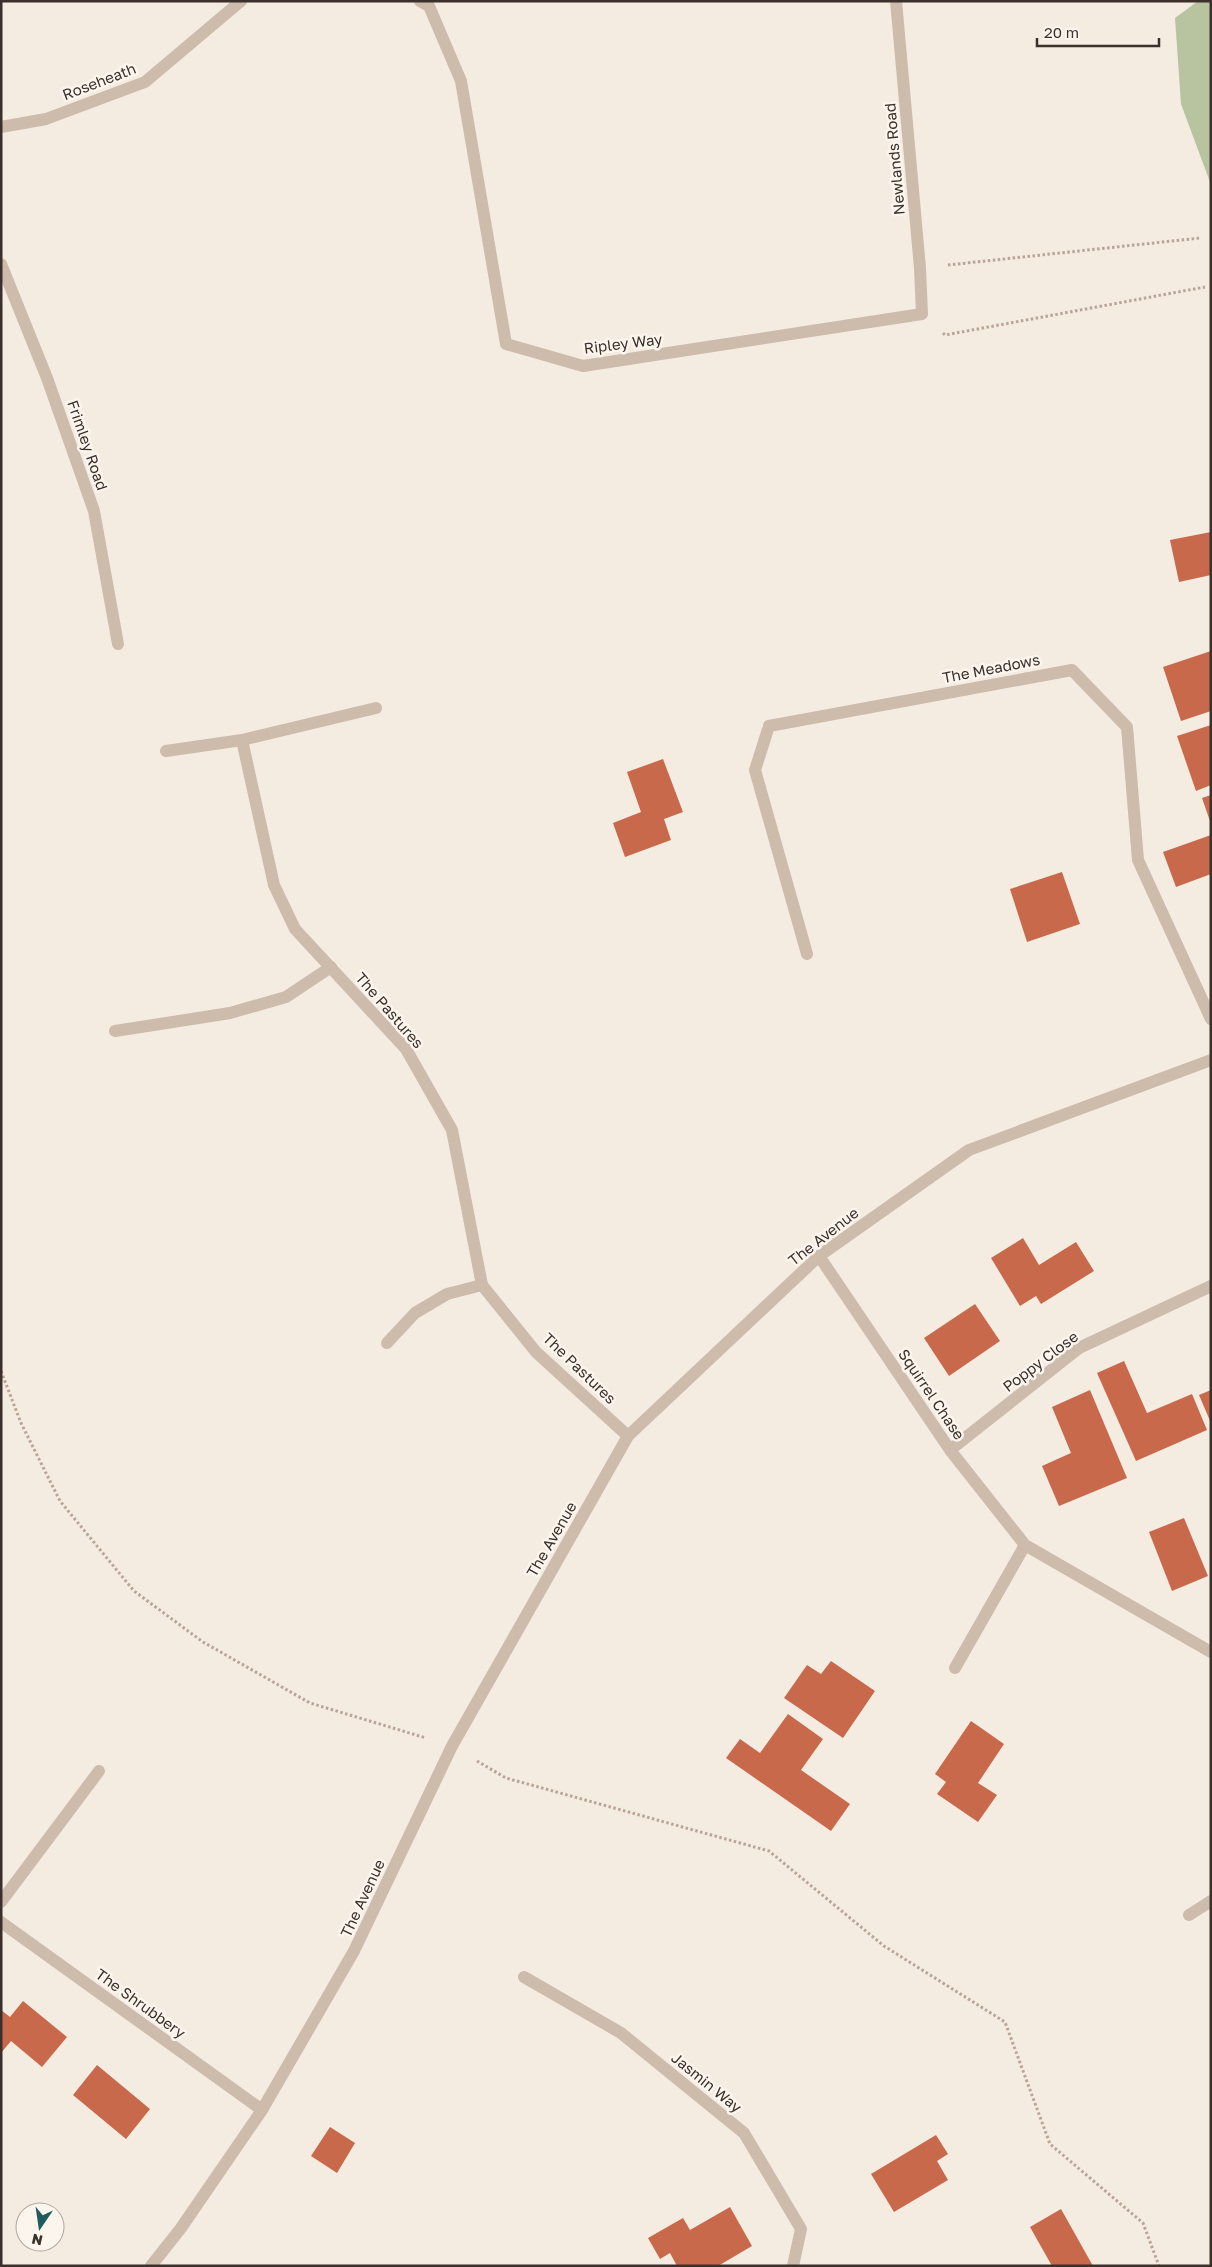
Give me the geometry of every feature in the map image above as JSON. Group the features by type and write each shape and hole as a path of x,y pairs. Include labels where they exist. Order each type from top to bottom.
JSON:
{"street":[{"name":"Roseheath","path":"1,127 46,119 145,82 241,1"},
{"name":"Ripley Way","path":"420,1 428,6 461,81 506,344 583,366 922,314"},
{"name":"Newlands Road","path":"896,1 920,268 922,314"},
{"name":"Frimley Road","path":"1,264 48,378 94,511 118,644"},
{"name":"The Meadows","path":"808,954 755,770 769,726 1072,670 1127,727 1138,860 1211,1019"},
{"path":"166,751 242,740 376,708"},
{"name":"The Pastures","path":"242,740 274,886 295,929 406,1049 452,1130 482,1285 536,1352 628,1436"},
{"path":"115,1031 230,1013 286,997 331,967"},
{"name":"The Avenue","path":"151,2266 181,2228 262,2110 354,1951 452,1746 628,1436 819,1256 969,1150 1211,1060"},
{"name":"Squirrel Chase","path":"819,1256 950,1450 1025,1545 1211,1652"},
{"path":"387,1343 415,1313 447,1294 482,1285"},
{"name":"Poppy Close","path":"950,1450 1079,1348 1211,1286"},
{"path":"955,1668 1025,1545"},
{"path":"1,1902 99,1771"},
{"path":"1190,1916 1211,1901"},
{"name":"The Shrubbery","path":"1,1922 262,2110"},
{"name":"Jasmin Way","path":"524,1977 621,2032 744,2133 801,2229 792,2266"}],"path":[{"path":"920,268 1200,238"},
{"path":"922,314 945,335 1204,288"},
{"path":"1,1371 21,1423 60,1501 134,1591 203,1642 310,1703 452,1746 506,1778 769,1851 884,1946 1005,2022 1050,2144 1143,2223 1159,2266"}],"green space":[{"path":"1198,1 1211,1 1211,243 1210,182 1181,104 1175,18"}],"building":[{"path":"1211,532 1211,575 1179,582 1170,540"},
{"path":"1211,651 1211,711 1181,721 1163,667"},
{"path":"1211,725 1211,785 1196,791 1177,736"},
{"path":"663,759 683,812 664,819 671,840 625,857 613,823 641,812 627,772"},
{"path":"1211,795 1211,821 1210,821 1202,798"},
{"path":"1211,835 1211,874 1176,887 1163,852"},
{"path":"1062,872 1080,924 1027,942 1010,889"},
{"path":"1023,1238 1039,1265 1076,1242 1094,1271 1041,1304 1036,1296 1020,1306 991,1258"},
{"path":"975,1304 1000,1341 949,1376 924,1338"},
{"path":"1124,1361 1147,1413 1192,1394 1207,1430 1136,1461 1097,1373"},
{"path":"1090,1390 1127,1478 1059,1506 1042,1466 1071,1453 1052,1407"},
{"path":"1211,1390 1211,1423 1199,1395"},
{"path":"1184,1518 1208,1576 1172,1591 1149,1532"},
{"path":"831,1661 875,1691 843,1738 784,1698 807,1665 821,1674"},
{"path":"788,1714 823,1739 801,1770 850,1804 831,1831 726,1758 740,1739 760,1753"},
{"path":"971,1721 1004,1744 978,1783 997,1795 978,1822 937,1794 946,1782 935,1774"},
{"path":"23,2001 67,2037 42,2067 11,2041 1,2053 1,2010 10,2017"},
{"path":"97,2065 150,2109 126,2139 73,2095"},
{"path":"330,2127 355,2143 337,2173 311,2156"},
{"path":"936,2135 948,2154 937,2161 948,2180 894,2212 871,2174"},
{"path":"730,2207 752,2246 718,2266 677,2266 670,2253 660,2259 648,2238 683,2218 690,2230"},
{"path":"1061,2209 1093,2266 1052,2266 1030,2227"}]}
